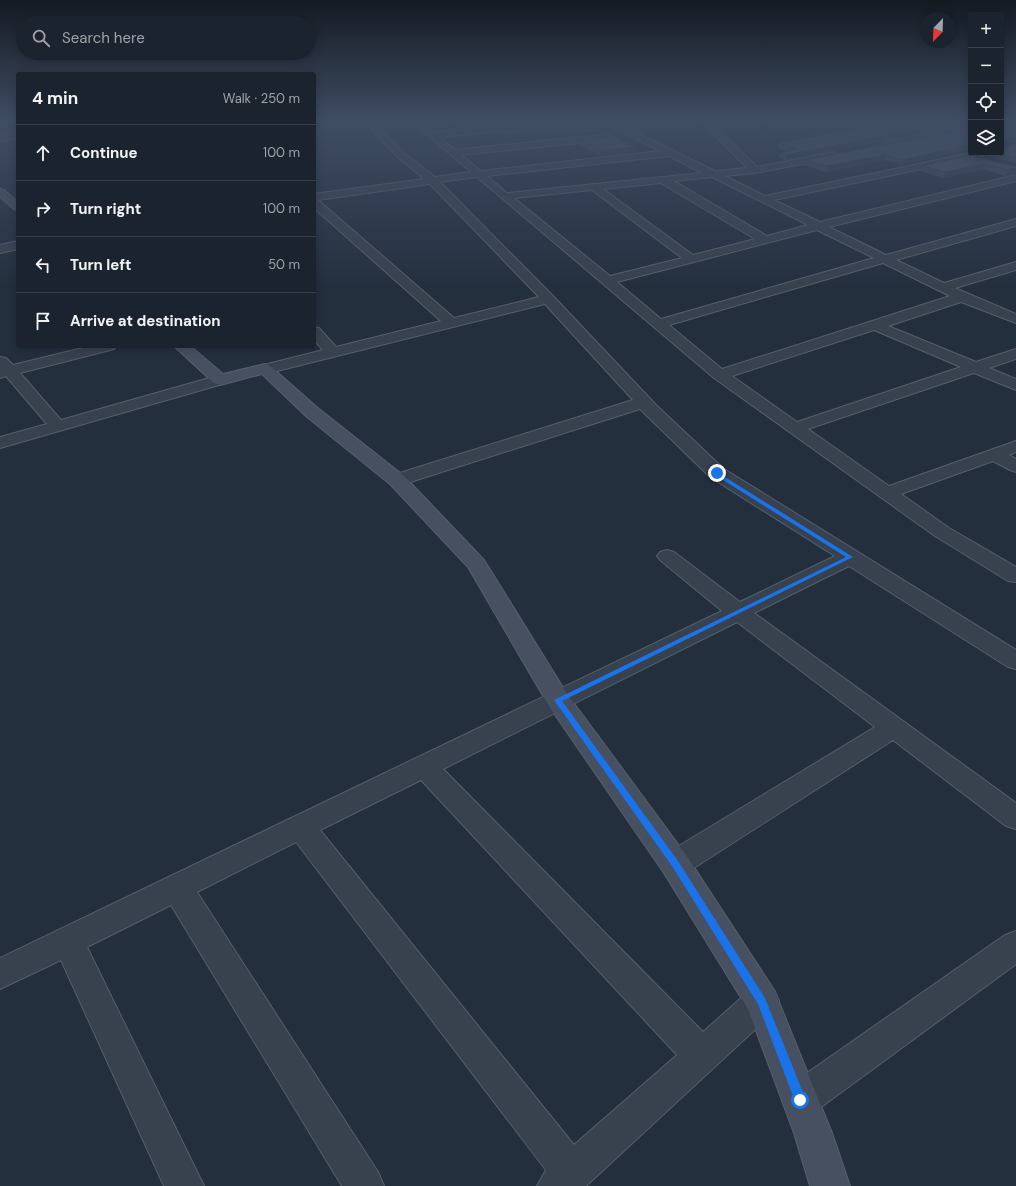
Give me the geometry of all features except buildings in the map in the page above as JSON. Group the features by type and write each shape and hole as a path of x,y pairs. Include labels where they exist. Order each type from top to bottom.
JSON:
{"street":[{"path":"427,176 548,299 644,402 717,473 1016,661"},
{"path":"316,197 461,176"},
{"path":"482,176 720,375 942,532 1016,576"},
{"path":"505,196 702,176"},
{"path":"719,176 942,288 1016,319"},
{"path":"764,199 873,176"},
{"path":"607,281 819,226 1016,178"},
{"path":"664,180 765,240"},
{"path":"594,187 691,259"},
{"path":"1,194 16,205"},
{"path":"316,204 451,323"},
{"path":"659,324 884,258 1016,222"},
{"path":"0,249 16,245"},
{"path":"942,288 1016,266"},
{"path":"720,375 962,297"},
{"path":"0,443 220,380 548,299"},
{"path":"874,326 1016,385"},
{"path":"316,332 332,352"},
{"path":"3,368 99,348"},
{"path":"183,348 220,380"},
{"path":"795,428 1016,354"},
{"path":"3,368 58,427"},
{"path":"265,369 313,413 397,480 477,564 558,700 675,864 762,1001 813,1133 830,1186"},
{"path":"397,480 644,402"},
{"path":"886,493 1016,446"},
{"path":"994,454 1016,466"},
{"path":"667,556 738,612 1016,818"},
{"path":"0,974 850,557"},
{"path":"675,864 894,727"},
{"path":"424,766 701,1055"},
{"path":"301,827 564,1179 762,1001"},
{"path":"177,887 364,1186"},
{"path":"68,941 184,1186"},
{"path":"800,1100 1016,945"}],"route":[{"path":"717,473 850,557 558,700 675,864 762,1001 800,1100"}]}
